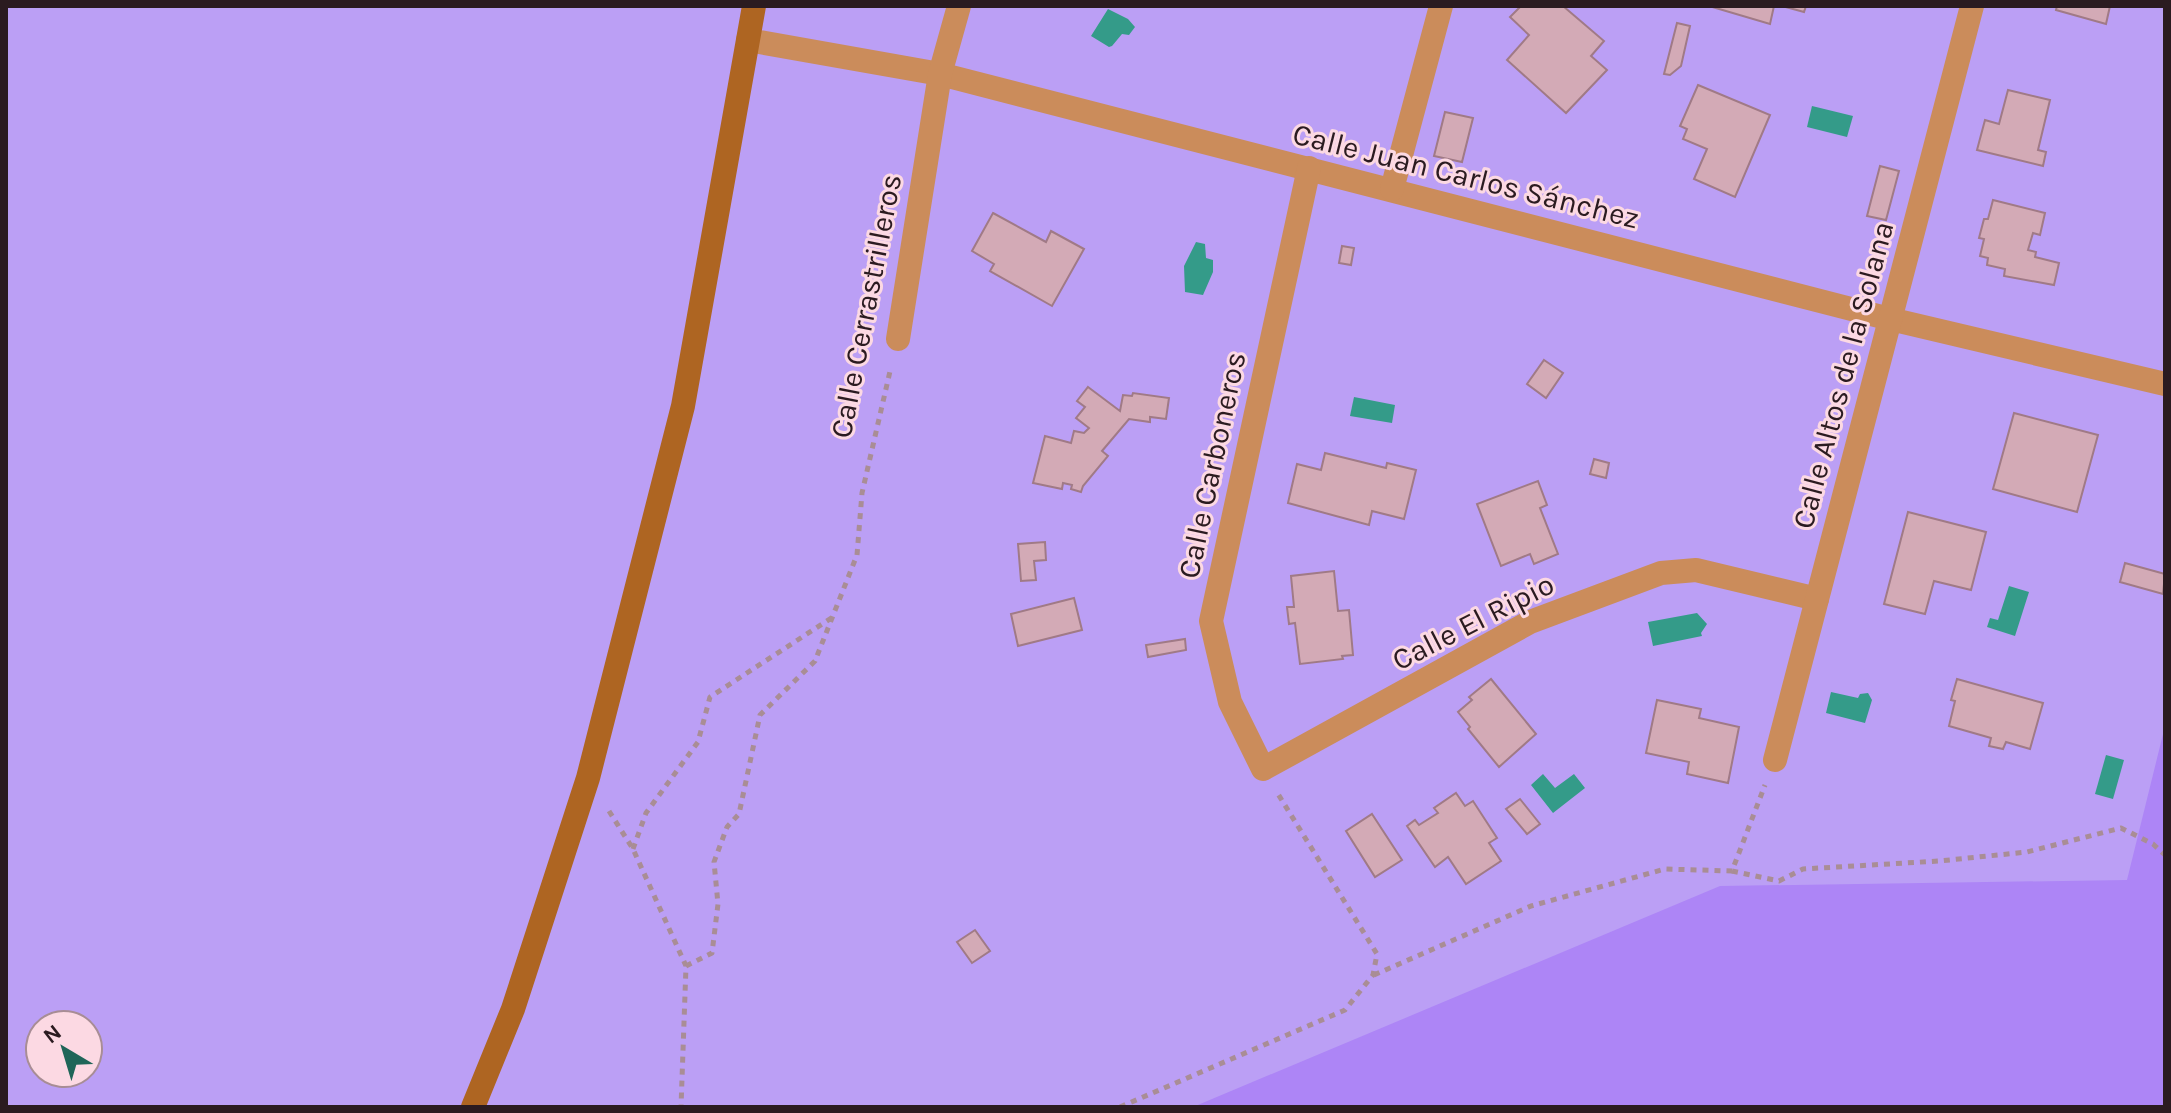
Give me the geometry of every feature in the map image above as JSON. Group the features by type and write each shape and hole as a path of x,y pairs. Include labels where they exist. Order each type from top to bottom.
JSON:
{"main road":[{"path":"473,1107 513,1009 588,778 683,406 754,6"}],"street":[{"name":"Calle Cerrastrilleros","path":"898,339 940,74 959,6"},
{"path":"1392,189 1441,6"},
{"name":"Calle Altos de la Solana","path":"1775,760 1972,6"},
{"name":"Calle Juan Carlos Sánchez","path":"748,40 940,74 1890,319 2165,384"},
{"name":"Calle Carboneros","path":"1263,769 1230,702 1211,621 1309,168"},
{"name":"Calle El Ripio","path":"1263,769 1530,622 1661,573 1696,570 1817,599"}],"path":[{"name":"Calle Cerrastrilleros","path":"686,966 712,953 718,904 714,862 727,827 739,814 760,715 815,661 857,555 862,493 898,339"},
{"path":"633,849 646,813 698,742 710,697 834,616"},
{"path":"1732,871 1775,760"},
{"path":"1263,769 1377,954 1373,975"},
{"path":"588,778 633,849 686,966 681,1107"},
{"path":"1120,1107 1345,1010 1373,975 1531,906 1665,869 1732,871 1779,881 1803,869 2027,852 2121,828 2153,844 2165,855"}],"shaded area":[{"path":"6,6 2165,6 2165,1107 6,1107"},
{"path":"1108,9 1128,19 1135,27 1129,35 1122,34 1109,47 1091,36"},
{"path":"1812,106 1853,116 1847,137 1807,127"},
{"path":"1196,242 1205,244 1206,258 1213,260 1213,272 1203,295 1185,292 1184,266"},
{"path":"1354,397 1395,405 1392,423 1350,416"},
{"path":"2009,586 2029,592 2015,636 1987,627 1990,618 1998,620"},
{"path":"1697,613 1707,624 1702,636 1653,646 1648,622"},
{"path":"1831,692 1858,698 1860,694 1868,693 1872,700 1865,723 1826,713"},
{"path":"2165,726 2165,1107 1193,1107 1720,886 2127,880"},
{"path":"2106,755 2124,760 2113,799 2095,794"},
{"path":"1543,774 1555,788 1574,774 1585,788 1553,813 1531,785"}],"building":[{"path":"1521,6 1563,6 1604,41 1591,56 1607,70 1566,113 1507,60 1529,35 1510,17"},
{"path":"1709,6 1774,6 1770,24"},
{"path":"1782,6 1806,6 1804,12"},
{"path":"2057,6 2110,6 2106,24 2056,10"},
{"path":"1677,23 1690,26 1681,66 1670,75 1664,74"},
{"path":"1698,85 1770,115 1735,197 1694,179 1707,149 1683,139 1687,129 1680,126"},
{"path":"2008,90 2050,100 2038,150 2046,152 2043,166 1977,150 1985,120 1999,124"},
{"path":"1445,112 1473,118 1462,162 1434,156"},
{"path":"1880,166 1899,171 1886,220 1867,216"},
{"path":"1993,200 2045,213 2040,235 2033,233 2028,250 2036,252 2035,257 2059,263 2054,285 2004,276 2005,269 1987,265 1988,258 1980,256 1984,239 1979,238"},
{"path":"993,213 1046,242 1051,231 1084,249 1052,306 990,271 994,264 972,251"},
{"path":"1342,246 1354,248 1351,265 1339,263"},
{"path":"1544,360 1563,373 1546,398 1527,384"},
{"path":"1088,387 1120,411 1123,395 1132,396 1133,393 1169,398 1166,419 1150,417 1150,422 1129,419 1102,451 1108,456 1081,492 1063,483 1062,489 1033,483 1045,436 1071,443 1074,431 1084,433 1089,428 1076,418 1085,407 1077,401"},
{"path":"2014,413 2098,435 2077,512 1993,489"},
{"path":"1325,453 1386,468 1387,463 1416,470 1404,519 1372,511 1369,525 1288,503 1297,464 1321,470"},
{"path":"1594,459 1609,463 1606,478 1590,474"},
{"path":"1538,481 1547,505 1540,508 1558,554 1534,564 1530,554 1501,566 1477,504"},
{"path":"1908,512 1986,532 1971,590 1934,581 1925,614 1884,604"},
{"path":"1045,542 1046,560 1034,561 1036,580 1021,581 1018,544"},
{"path":"2125,563 2165,574 2163,594 2120,582"},
{"path":"1334,571 1338,611 1349,610 1353,655 1300,664 1295,623 1289,624 1287,607 1294,607 1291,576"},
{"path":"1074,598 1082,630 1018,646 1011,614"},
{"path":"1185,639 1186,650 1148,657 1146,645"},
{"path":"1491,679 1536,734 1499,767 1458,712 1472,700 1469,697"},
{"path":"1957,679 2043,703 2030,749 2006,742 2003,749 1989,746 1991,738 1949,726"},
{"path":"1657,700 1701,709 1699,718 1739,727 1728,783 1687,774 1689,762 1646,753"},
{"path":"1456,793 1465,806 1473,801 1497,838 1489,843 1501,861 1466,884 1448,857 1435,867 1407,826 1415,820 1419,825 1438,813 1434,808"},
{"path":"1520,799 1540,824 1527,834 1506,809"},
{"path":"1372,814 1402,860 1375,877 1346,831"},
{"path":"975,930 990,951 972,963 957,942"}]}
